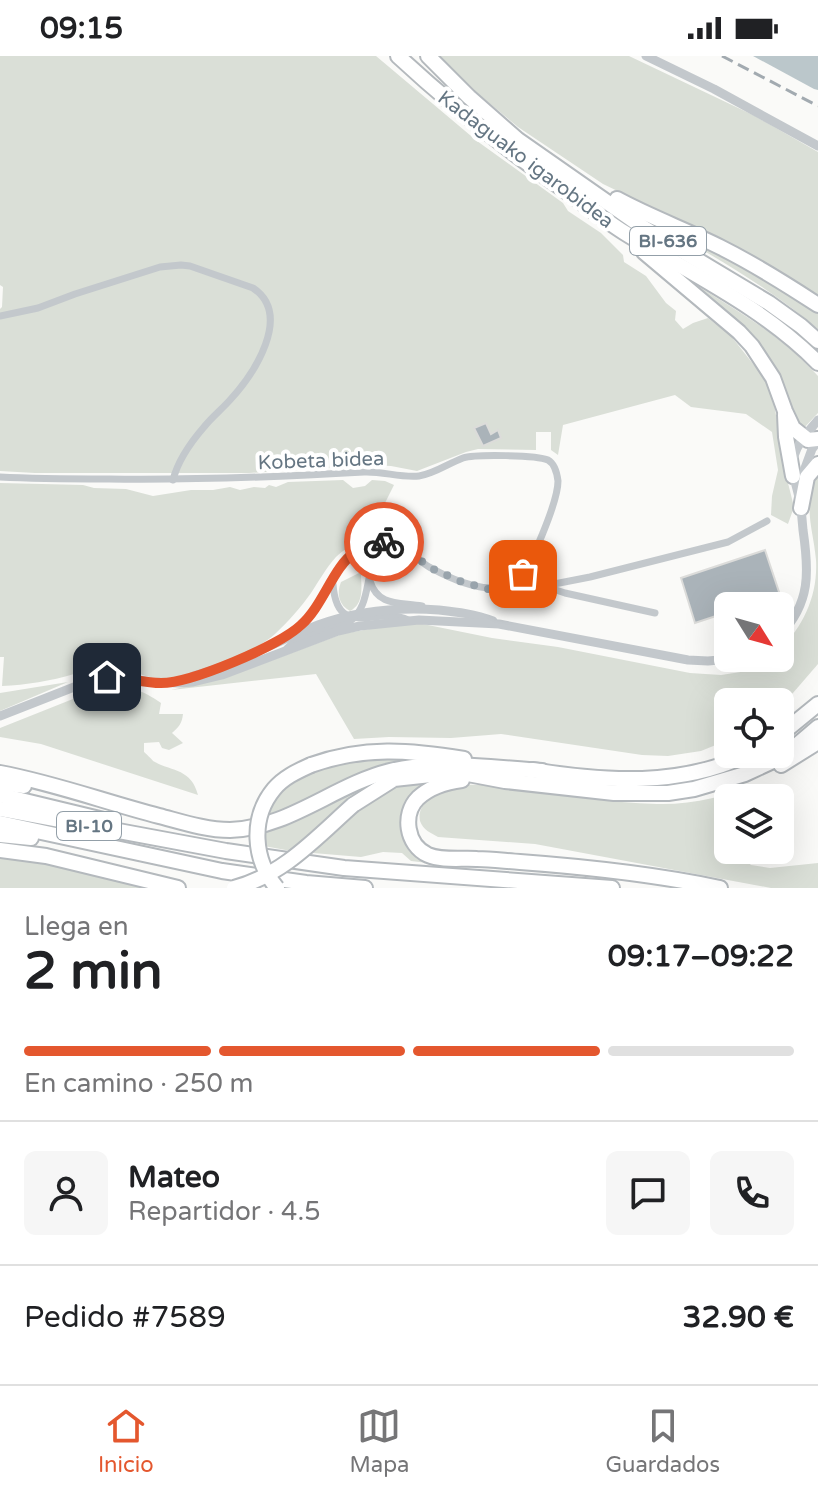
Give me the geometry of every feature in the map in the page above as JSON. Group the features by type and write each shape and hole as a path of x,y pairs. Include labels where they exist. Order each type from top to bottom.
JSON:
{"highway":[{"name":"Kadaguako igarobidea","path":"398,56 442,96 541,174 624,232 740,301 801,345 818,363"},
{"name":"Kadaguako igarobidea","path":"428,56 507,131 644,228 769,303 818,341"},
{"path":"565,173 645,215 718,246 818,305"},
{"path":"624,232 752,346 773,378 793,428 813,439"},
{"path":"785,411 793,476"},
{"path":"800,501 807,477 818,464"},
{"path":"794,723 816,703"},
{"path":"234,888 250,884 281,868 353,805 394,779 468,774 589,791 668,793 745,774 773,761 818,727"},
{"path":"717,783 734,784 749,780 778,767 818,742"},
{"path":"277,888 260,860 257,828 260,815 274,789 291,775 311,765 336,756 366,752 426,752 542,771"},
{"path":"0,773 33,779 197,826 228,830 278,820 349,786 389,771 432,765 655,780 714,768"},
{"path":"505,781 451,781 430,788 409,810 409,834 428,855 443,858 590,867 720,888"},
{"path":"0,783 100,799"},
{"path":"0,795 178,841"},
{"name":"BI-10","path":"0,809 226,851 344,868 612,888"},
{"name":"BI-10","path":"0,823 222,871 365,888"},
{"path":"0,835 97,845"},
{"path":"0,850 46,856 178,888"}],"street":[{"path":"646,56 818,146"},
{"path":"0,316 38,308 148,270 181,265 253,288 263,295 271,321 259,357 231,399 192,443 173,480"},
{"path":"794,616 806,587 800,482 818,420"},
{"path":"800,501 793,476 793,458 813,439"},
{"name":"Kobeta bidea","path":"0,477 173,480 273,478 376,471 418,476 469,456 544,459 556,471 558,483 555,497 531,561 516,581"},
{"path":"544,586 728,542 767,521"},
{"path":"284,639 309,617 354,552 384,542 396,545 422,562"},
{"path":"285,651 296,640 349,622 366,600 370,567 383,553 396,551 460,581 486,589 499,589 516,581 655,613"},
{"path":"369,579 373,591 382,599 440,611"},
{"path":"333,582 335,602 341,611 364,619 398,615 409,620"},
{"path":"165,683 205,673 319,625 354,616 405,608 480,616 499,624"},
{"path":"0,716 97,678 193,682 222,675 338,631 409,620 499,624 688,660 714,660"}],"shaded area":[{"path":"0,56 376,56 477,141 601,233 623,255 624,262 646,276 676,311 675,320 683,329 708,318 731,336 765,379 774,403 794,507 788,524 771,515 778,470 772,432 746,414 691,407 675,395 563,425 558,455 551,450 551,432 536,432 536,450 478,449 417,471 371,465 249,473 0,471 0,309 3,287 0,285"},
{"path":"437,56 629,56 753,115 818,152 818,295 757,258 603,184 518,127 448,69"},
{"path":"753,56 818,56 818,90 814,89"},
{"path":"664,228 724,256 800,300 818,312 818,329 763,287"},
{"path":"693,283 774,336 818,376 818,413 803,429 796,424 749,338"},
{"path":"818,475 818,664 794,692 794,688 714,688 714,746 701,751 668,756 642,755 501,734 354,739 316,674 171,690 230,676 342,634 418,623 690,673 794,672 794,632 808,609 815,585 816,560 810,517 813,486"},
{"path":"343,480 353,488 365,486 372,480 394,485 381,511 358,529 361,540 336,557 303,604 264,643 216,667 180,676 150,677 109,665 47,681 2,686 0,483 83,485 126,489 153,496 191,490 230,487 240,490 269,485 276,487 288,482"},
{"path":"361,572 360,599 350,611 341,602 341,582"},
{"path":"68,682 0,711 0,693"},
{"path":"109,687 131,689 148,695 161,703 159,714 183,714 180,725 172,733 183,743 169,750 162,748 159,742 144,743 144,752 153,761 186,775 198,795 41,744 0,737 0,728"},
{"path":"361,757 415,758 376,770 267,818 278,795 295,779 316,769"},
{"path":"383,778 350,800 291,851 264,846 266,827"},
{"path":"437,779 407,802 402,818 407,844 428,863 411,861 402,853 383,852 361,857 313,853 371,800 404,784"},
{"path":"460,785 657,804 714,798 714,864 750,864 770,868 818,863 818,888 771,888 535,844 438,837 425,829 420,821 420,811 429,797 443,789"},
{"path":"0,854 44,859 144,888 0,888"}],"building":[{"path":"486,423 491,434 498,430 501,438 483,446 474,428"},
{"path":"765,550 779,592 714,592 714,617 695,623 681,578"}],"railway":[{"path":"722,56 818,106"}],"way so far":[{"path":"384,542 402,548 433,569 486,589 499,589 523,574"}],"route":[{"path":"107,677 165,683 205,673 284,639 309,617 354,552 384,542"}]}
